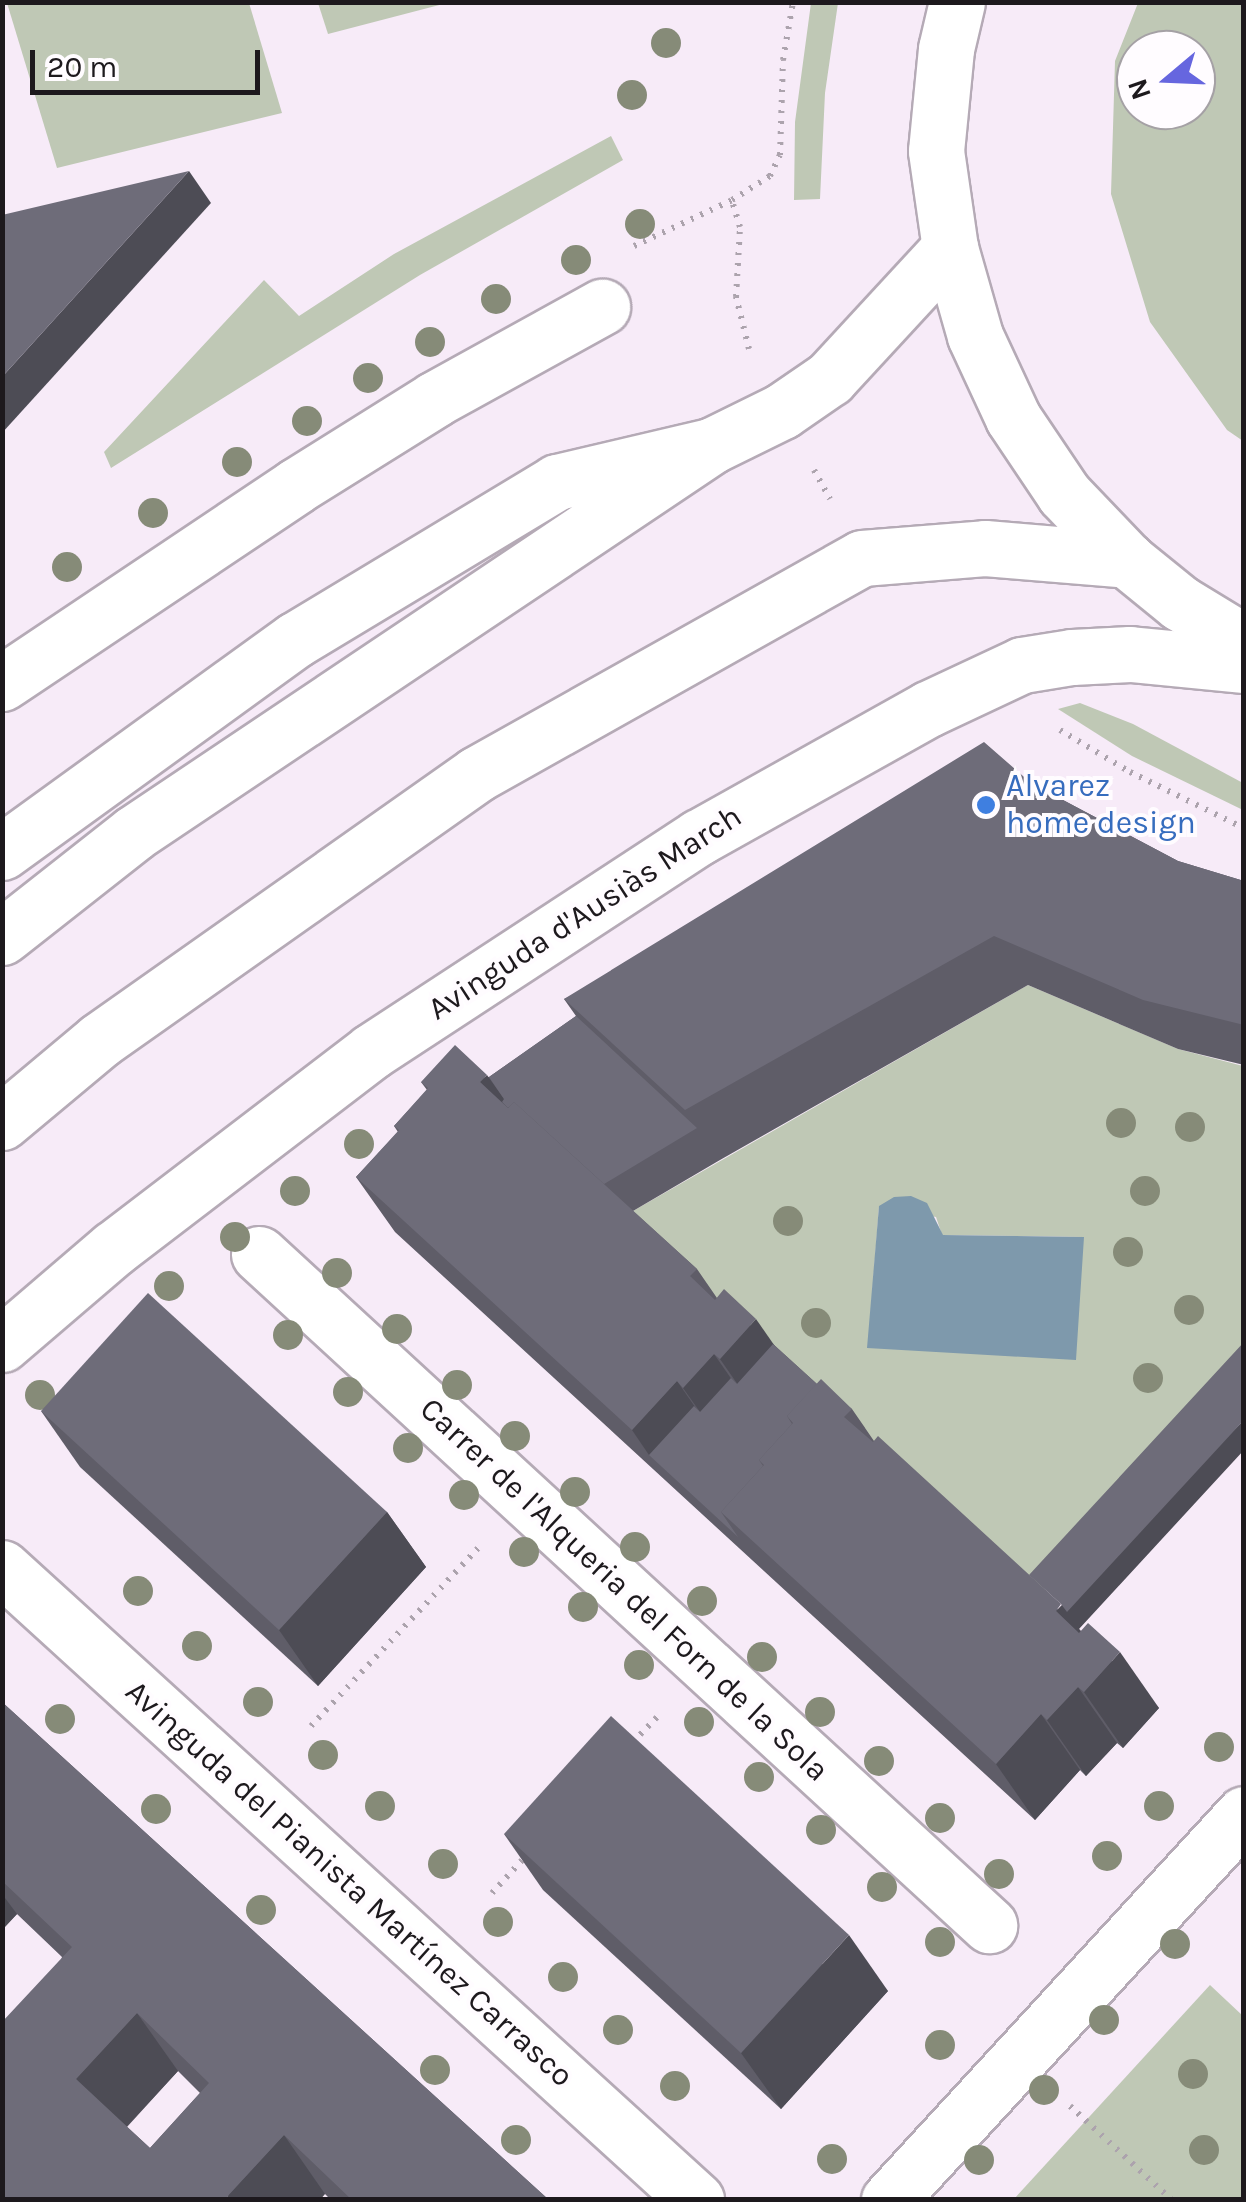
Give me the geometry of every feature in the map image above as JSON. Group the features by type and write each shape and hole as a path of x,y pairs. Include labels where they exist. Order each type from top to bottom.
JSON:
{"main road":[{"path":"957,2 946,48 936,151 950,248 976,336 1013,418 1064,494 1127,560 1180,603 1244,642"},
{"path":"2,936 134,832 714,445 782,411 830,378 950,248"},
{"path":"2,683 296,486 435,399 602,307"},
{"path":"2,852 296,640 557,482 714,445"},
{"path":"2,1122 100,1040 477,774 862,558 985,548 1127,560"},
{"name":"Avinguda d'Ausiàs March","path":"2,1344 114,1250 372,1051 699,836 928,708 1022,665 1072,656 1130,654 1244,665"},
{"name":"Carrer de l'Alqueria del Forn de la Sola","path":"259,1254 989,1926"},
{"name":"Avinguda del Pianista Martínez Carrasco","path":"2,1568 696,2200"},
{"path":"889,2200 1244,1814"}],"path":[{"path":"793,2 783,60 780,155 770,176 732,200 740,227 736,298 746,343 862,558"},
{"path":"1044,720 1130,772 1244,828"},
{"path":"311,1726 524,1498"},
{"path":"625,1750 705,1665"},
{"path":"492,1892 532,1850"},
{"path":"1070,2105 1172,2200"}],"green space":[{"path":"318,2 447,3 328,34"},
{"path":"7,3 249,3 282,113 57,168"},
{"path":"811,3 838,3 825,93 820,199 794,200 795,122"},
{"path":"1138,3 1243,3 1243,441 1227,430 1150,322 1111,194 1116,58 1116,130 1216,130 1216,30 1127,30"},
{"path":"611,136 623,160 420,275 111,468 104,452 264,280 299,316 394,254"},
{"path":"1080,703 1133,724 1243,783 1243,810 1132,756 1058,709"},
{"path":"1028,985 1178,1049 1243,1066 1243,1372 1034,1600 619,1219","holes":["879,1207 936,1217 942,1235 1083,1237 868,1348"]},
{"path":"1210,1985 1243,2016 1243,2199 1014,2199"}],"water":[{"path":"911,1196 927,1203 943,1235 1084,1237 1076,1360 867,1348 879,1206 894,1197"}],"building":[{"path":"189,171 2,377 2,215"},
{"path":"984,742 1031,783 1178,861 1244,881 1244,1025 1143,1000 994,936 685,1110 564,999"},
{"path":"576,1016 697,1128 604,1184 514,1102 508,1108 489,1077"},
{"path":"455,1045 487,1075 480,1082 508,1108 514,1102 697,1269 690,1276 715,1300 724,1289 756,1319 720,1359 714,1354 683,1388 677,1381 632,1430 356,1177 399,1130 394,1126 428,1088 421,1082"},
{"path":"148,1293 387,1512 279,1630 41,1411"},
{"path":"1244,1342 1244,1420 1067,1612 1029,1575"},
{"path":"773,1344 817,1384 787,1416 792,1424 759,1460 763,1466 721,1512 738,1537 649,1455 694,1406 700,1412 731,1378 737,1384"},
{"path":"821,1379 852,1409 844,1417 873,1442 878,1436 1061,1604 1056,1611 1079,1633 1088,1623 1120,1652 1084,1692 1078,1687 1047,1720 1041,1714 996,1764 721,1512 764,1465 759,1460 793,1423 787,1416"},
{"path":"2,1702 549,2200 352,2200 284,2135 224,2200 2,2200 2,2022 72,1947 2,1881","holes":["137,2013 209,2083 150,2148 76,2079"]},
{"path":"611,1716 849,1935 741,2053 504,1834"}],"place":[{"name":"Alvarez home design","path":"986,805"}]}
